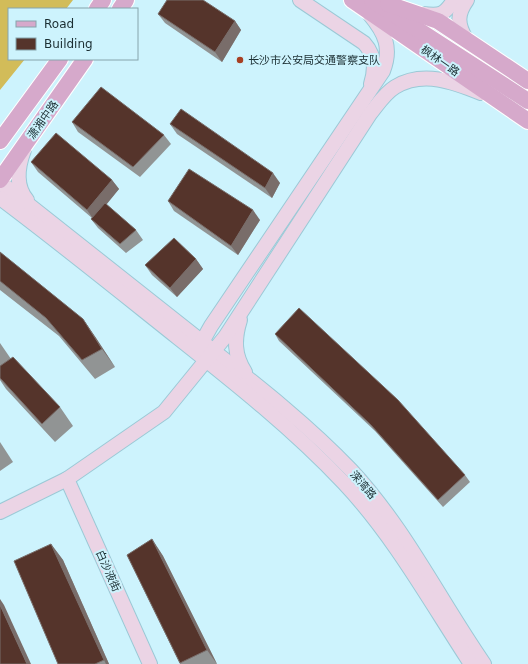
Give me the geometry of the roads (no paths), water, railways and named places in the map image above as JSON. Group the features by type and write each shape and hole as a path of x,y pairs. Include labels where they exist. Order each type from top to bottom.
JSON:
{"main road":[{"path":"300,0 364,43 370,49 374,65 370,90"},
{"path":"377,0 422,14 438,21 528,81"},
{"path":"412,0 422,14"},
{"path":"422,14 439,15 447,10 454,0"},
{"path":"466,40 461,31 458,16 467,0"},
{"path":"0,512 67,479 164,412 204,351 221,312 370,90 386,62 387,42 382,30 362,2"},
{"name":"枫林一路","path":"362,2 528,121"},
{"name":"枫林一路","path":"362,2 528,101"},
{"name":"潇湘中路","path":"0,141 59,60"},
{"name":"潇湘中路","path":"0,181 84,60"},
{"path":"204,351 243,310 370,114 384,96 394,87 406,82 432,78 470,88 496,99"},
{"path":"26,144 19,162 19,185 34,216"},
{"path":"0,181 34,216 204,351 345,483 394,546 471,664"},
{"path":"0,198 34,216 175,319 190,326 200,327 207,325 221,312"},
{"path":"0,213 34,216"},
{"path":"243,310 238,326 235,348 240,363 247,375 257,385"},
{"path":"175,319 204,351"},
{"name":"溁湾路","path":"204,351 257,385 316,436 351,471 385,510 418,559 484,664"},
{"name":"白沙液街","path":"67,479 150,664"}],"place":[{"name":"长沙市公安局交通警察支队","path":"240,60"}]}
